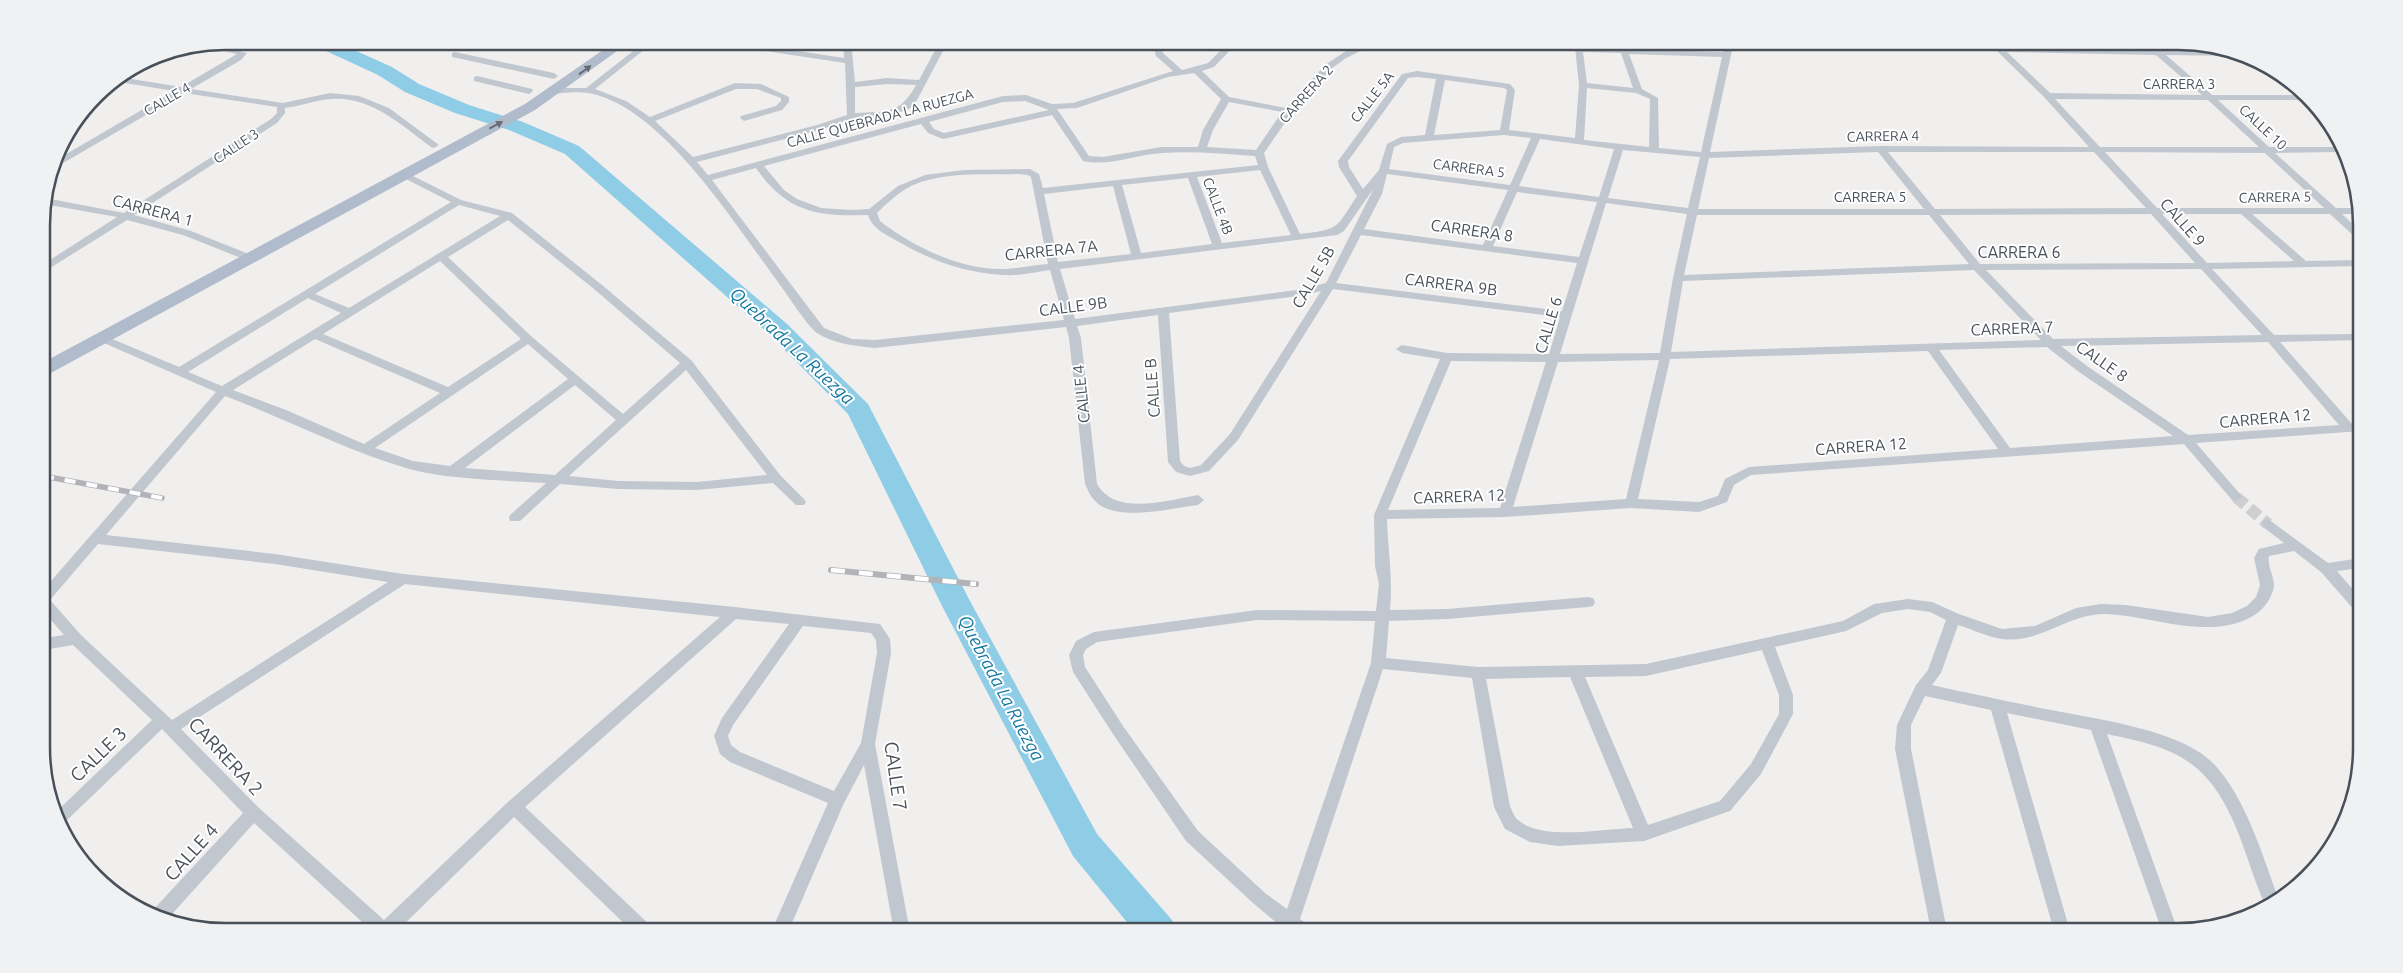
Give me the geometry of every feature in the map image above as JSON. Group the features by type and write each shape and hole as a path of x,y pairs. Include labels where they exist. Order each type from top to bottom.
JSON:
{"main road":[{"path":"50,353 403,174 554,76 590,50"},
{"path":"50,366 102,338 434,144 456,139 530,107 612,50"}],"street":[{"name":"CALLE 4","path":"63,160 243,53 228,50"},
{"path":"586,91 639,50"},
{"path":"774,50 849,61"},
{"path":"848,50 851,116"},
{"path":"692,160 820,127 851,116 888,113 906,108 912,102 940,50"},
{"path":"1159,50 1160,54 1179,72"},
{"name":"CALLE QUEBRADA LA RUEZGA","path":"706,178 1016,97 1026,98 1052,110 1074,106 1166,75 1196,70 1211,65 1226,50"},
{"name":"CARRERA 2","path":"1259,153 1322,72 1340,58 1355,50"},
{"path":"1578,50 1583,85 1579,141"},
{"path":"1638,91 1624,50 1727,55"},
{"path":"1631,504 1665,356 1678,278 1728,50"},
{"name":"CALLE 9","path":"2001,50 2048,96 2153,212 2353,426"},
{"path":"2032,50 2213,53"},
{"name":"CALLE 10","path":"2157,52 2210,98 2353,230"},
{"path":"455,55 554,76"},
{"path":"1196,70 1226,99 1290,111"},
{"name":"CALLE 5A","path":"1362,196 1344,168 1345,156 1402,79 1417,74 1507,86 1511,90 1504,132"},
{"path":"1429,138 1441,77"},
{"path":"476,79 529,91"},
{"name":"CALLE 3","path":"50,265 274,121 280,113 281,106 126,81"},
{"path":"851,85 887,82 922,83"},
{"path":"1583,85 1638,91 1654,98 1654,150"},
{"path":"648,121 736,86 758,86 785,97 785,102 779,108 744,118"},
{"path":"555,91 586,91 609,96 648,121 692,160 706,178"},
{"path":"281,106 333,95 357,98 386,110 434,144"},
{"name":"CARRERA 3","path":"2048,96 2299,98"},
{"path":"1202,150 1208,130 1226,99"},
{"path":"923,120 931,132 943,136 1052,110 1086,159 1103,160 1161,150 1259,153 1296,237"},
{"name":"CARRERA 4","path":"1429,138 1504,132 1619,147 1706,155 1881,149 2099,151 2336,150"},
{"path":"1488,247 1537,136"},
{"name":"CALLE 5B","path":"1174,462 1180,469 1190,472 1198,471 1205,468 1234,437 1330,285 1377,194 1390,146 1402,140 1429,138"},
{"name":"CALLE 6","path":"1506,512 1555,358 1583,261 1604,202 1619,147"},
{"name":"CALLE 8","path":"1881,149 1978,267 2050,343 2083,369 2188,441 2236,497"},
{"path":"758,164 765,176 782,194 807,208 827,214 872,212 898,190 913,182 932,177 1030,172 1036,176 1041,191 1264,167"},
{"name":"CARRERA 7A","path":"872,212 875,222 931,256 958,266 1005,272 1333,233 1340,229 1362,196 1383,171"},
{"name":"CARRERA 5","path":"1383,171 1604,202 1694,212 1932,210 2352,211"},
{"path":"403,174 458,202 508,215 598,287 687,363 776,478 800,502"},
{"name":"CALLE 4B","path":"1192,176 1218,246"},
{"name":"CALLE 9B","path":"706,178 820,330 850,342 875,344 1072,323 1305,292 1330,285"},
{"path":"1117,184 1136,256"},
{"name":"CALLE 4","path":"1041,191 1054,266 1072,323 1091,484 1100,499 1114,505 1134,507 1198,500"},
{"name":"CARRERA 1","path":"51,202 125,216 187,233 242,256"},
{"path":"181,371 458,202"},
{"path":"2243,212 2303,264"},
{"path":"50,591 223,391 508,215"},
{"name":"CARRERA 8","path":"1357,231 1583,261"},
{"path":"442,257 528,339 623,420"},
{"name":"CARRERA 6","path":"1678,278 1978,267 2203,266 2353,262"},
{"name":"CARRERA 9B","path":"1330,285 1568,315"},
{"path":"307,294 350,313"},
{"name":"CALLE B","path":"1163,311 1174,462"},
{"path":"315,335 449,392"},
{"name":"CARRERA 7","path":"1402,349 1447,357 1555,358 1665,356 1930,346 2353,337"},
{"path":"102,338 223,391 282,413 364,448 412,465 452,471 618,485 697,486 776,478"},
{"path":"364,448 528,339"},
{"path":"1930,346 2006,451"},
{"path":"1447,357 1380,515 1382,566 1386,584 1384,616 1378,663 1290,923 1259,898 1192,836 1078,668 1076,655 1081,645 1094,636 1159,626 1257,615 1384,616 1447,614 1588,602"},
{"path":"514,518 687,363"},
{"path":"452,471 575,379"},
{"name":"CARRERA 12","path":"1380,515 1506,512 1631,504 1699,507 1713,504 1723,499 1729,482 1749,471 2006,451 2188,441 2353,428"},
{"path":"2268,524 2326,568 2353,599"},
{"path":"96,539 274,559 403,579 800,619 727,722 721,736 725,749 735,757 837,800"},
{"path":"1378,663 1478,673 1646,670 1766,642 1846,626 1879,608 1908,604 1932,607 1954,618 2002,634 2036,631 2081,612 2101,609 2126,610 2208,622 2234,618 2252,610 2262,600 2268,585 2261,558 2264,552 2295,546"},
{"path":"2326,568 2353,564"},
{"name":"CALLE 3","path":"63,815 167,724 403,579"},
{"name":"CARRERA 2","path":"50,610 76,639 167,724 253,814 375,923"},
{"path":"394,923 514,807 735,612"},
{"path":"1937,923 1903,749 1904,725 1921,689 1934,673 1954,618"},
{"name":"CALLE 7","path":"800,619 875,628 883,639 884,653 868,744 900,923"},
{"path":"50,643 76,639"},
{"path":"1478,673 1502,807 1511,824 1530,835 1558,839 1644,834 1725,806 1756,769 1786,714 1786,694 1766,642"},
{"path":"1575,671 1644,834"},
{"path":"1921,689 2097,726 2167,744 2188,752 2207,767 2221,784 2244,832 2270,897"},
{"path":"1997,704 2060,923"},
{"path":"2097,726 2167,923"},
{"path":"783,923 837,800 868,744"},
{"path":"514,807 636,923"},
{"name":"CALLE 4","path":"163,912 253,814"}],"waterway":[{"name":"Quebrada La Ruezga","path":"339,50 385,71 412,88 462,109 516,126 572,150 778,329 859,410 956,604 1085,845 1151,923"}],"tunnel":[{"path":"2236,497 2268,524"}],"railway":[{"path":"50,477 162,498"},
{"path":"831,570 976,584"}]}
